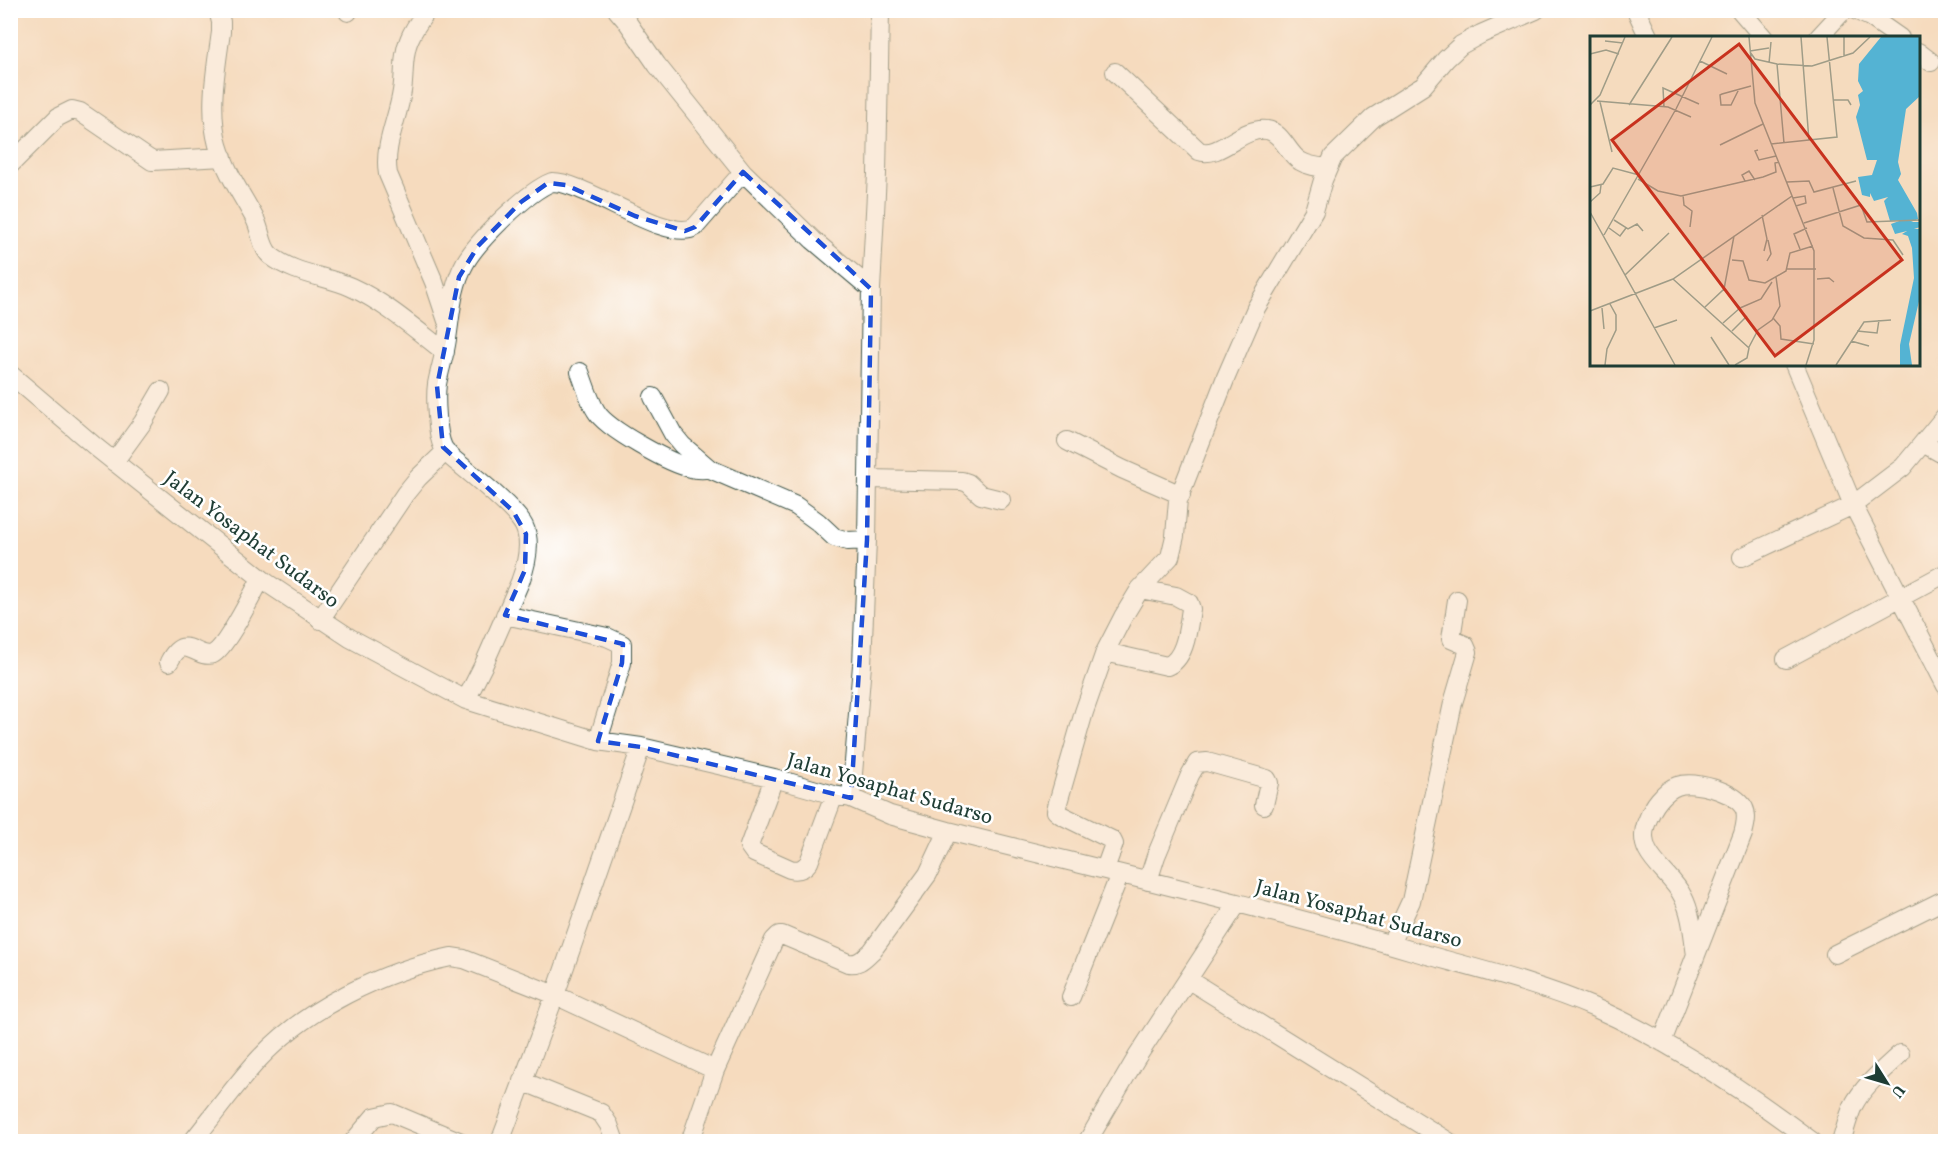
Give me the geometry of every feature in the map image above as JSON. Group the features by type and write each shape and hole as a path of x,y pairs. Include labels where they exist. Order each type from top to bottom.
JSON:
{"street":[{"path":"218,10 221,32 213,108 218,144 261,230 268,253 288,266 349,286 367,295 392,310 445,352"},
{"path":"617,10 657,65 743,172 813,240 871,289"},
{"path":"774,778 748,846 754,854 790,869 799,870 806,867 842,797 862,665 867,540 871,289 878,174 880,10"},
{"path":"1071,997 1113,872 1114,844 1112,840 1061,815 1056,809 1084,712 1106,652 1123,617 1140,590 1170,557 1176,536 1178,500 1226,377 1256,308 1314,211 1327,168 1333,157 1374,117 1423,86 1461,45 1536,10"},
{"path":"1636,10 1647,36"},
{"path":"1740,10 1762,36"},
{"path":"1820,36 1846,10"},
{"path":"1855,10 1870,17 1897,36"},
{"path":"431,11 415,28 406,47 402,92 393,127 387,166 388,174 434,282 449,326"},
{"path":"1115,72 1201,152 1212,152 1253,131 1269,130 1277,135 1301,162 1327,168"},
{"path":"10,165 58,117 72,110 80,112 152,161 223,157"},
{"path":"466,700 525,570 527,540 526,530 513,511 446,451 439,431 437,393 452,303 466,261 521,202 548,183 557,182 566,185 635,216 685,231 695,227 743,172"},
{"path":"1795,366 1853,505 1946,686"},
{"path":"580,372 596,412 608,424 638,444 682,465 694,469 710,469"},
{"name":"Jalan Yosaphat Sudarso","path":"10,374 114,462 261,579 320,620 466,700 598,741 641,747 774,778 842,797 890,815 1007,846 1113,872 1152,869 1237,904 1312,921 1397,933 1594,1008 1662,1042 1739,1089 1805,1139"},
{"path":"114,462 143,422 161,391"},
{"path":"653,397 682,446 710,469 796,506 834,537 848,541 867,540"},
{"path":"1742,557 1853,505 1903,467 1946,415"},
{"path":"1067,441 1181,495"},
{"path":"1923,443 1946,456"},
{"path":"320,620 405,494 424,471 446,451"},
{"path":"868,479 962,481 968,483 981,495 1001,500"},
{"path":"1786,659 1946,573"},
{"path":"169,662 174,652 181,648 206,654 216,651 231,631 261,579"},
{"path":"1106,652 1167,666 1174,663 1180,655 1191,609 1189,603 1167,594 1140,590"},
{"path":"1397,933 1411,901 1453,703 1468,652 1465,645 1451,639 1457,600"},
{"path":"506,615 607,637 622,644 622,663 598,741"},
{"path":"500,1142 555,995 641,747"},
{"path":"1152,869 1192,771 1199,762 1207,762 1267,779 1269,783 1264,805"},
{"path":"1662,1042 1696,955 1743,834 1746,819 1742,806 1728,794 1701,785 1685,784 1675,786 1659,800 1647,822 1644,842 1647,853 1684,899 1696,955"},
{"path":"690,1142 715,1070 775,938 782,935 848,963 862,961 872,951 928,873 948,831"},
{"path":"1835,954 1946,899"},
{"path":"1093,1139 1137,1057 1237,904"},
{"path":"192,1142 259,1059 292,1028 366,984 451,957 464,959 555,995 715,1070"},
{"path":"1189,980 1449,1142"},
{"path":"1840,1142 1853,1107 1869,1083 1900,1054"},
{"path":"522,1082 601,1113 609,1125 615,1142"},
{"path":"353,1142 375,1117 392,1113 461,1142"}],"highlighted area":[{"path":"743,172 871,289 867,540 851,798 641,747 598,741 622,663 623,644 505,615 525,570 526,534 513,511 443,447 437,386 452,303 459,277 478,246 521,202 548,183 566,185 635,216 685,231 695,227"}]}
